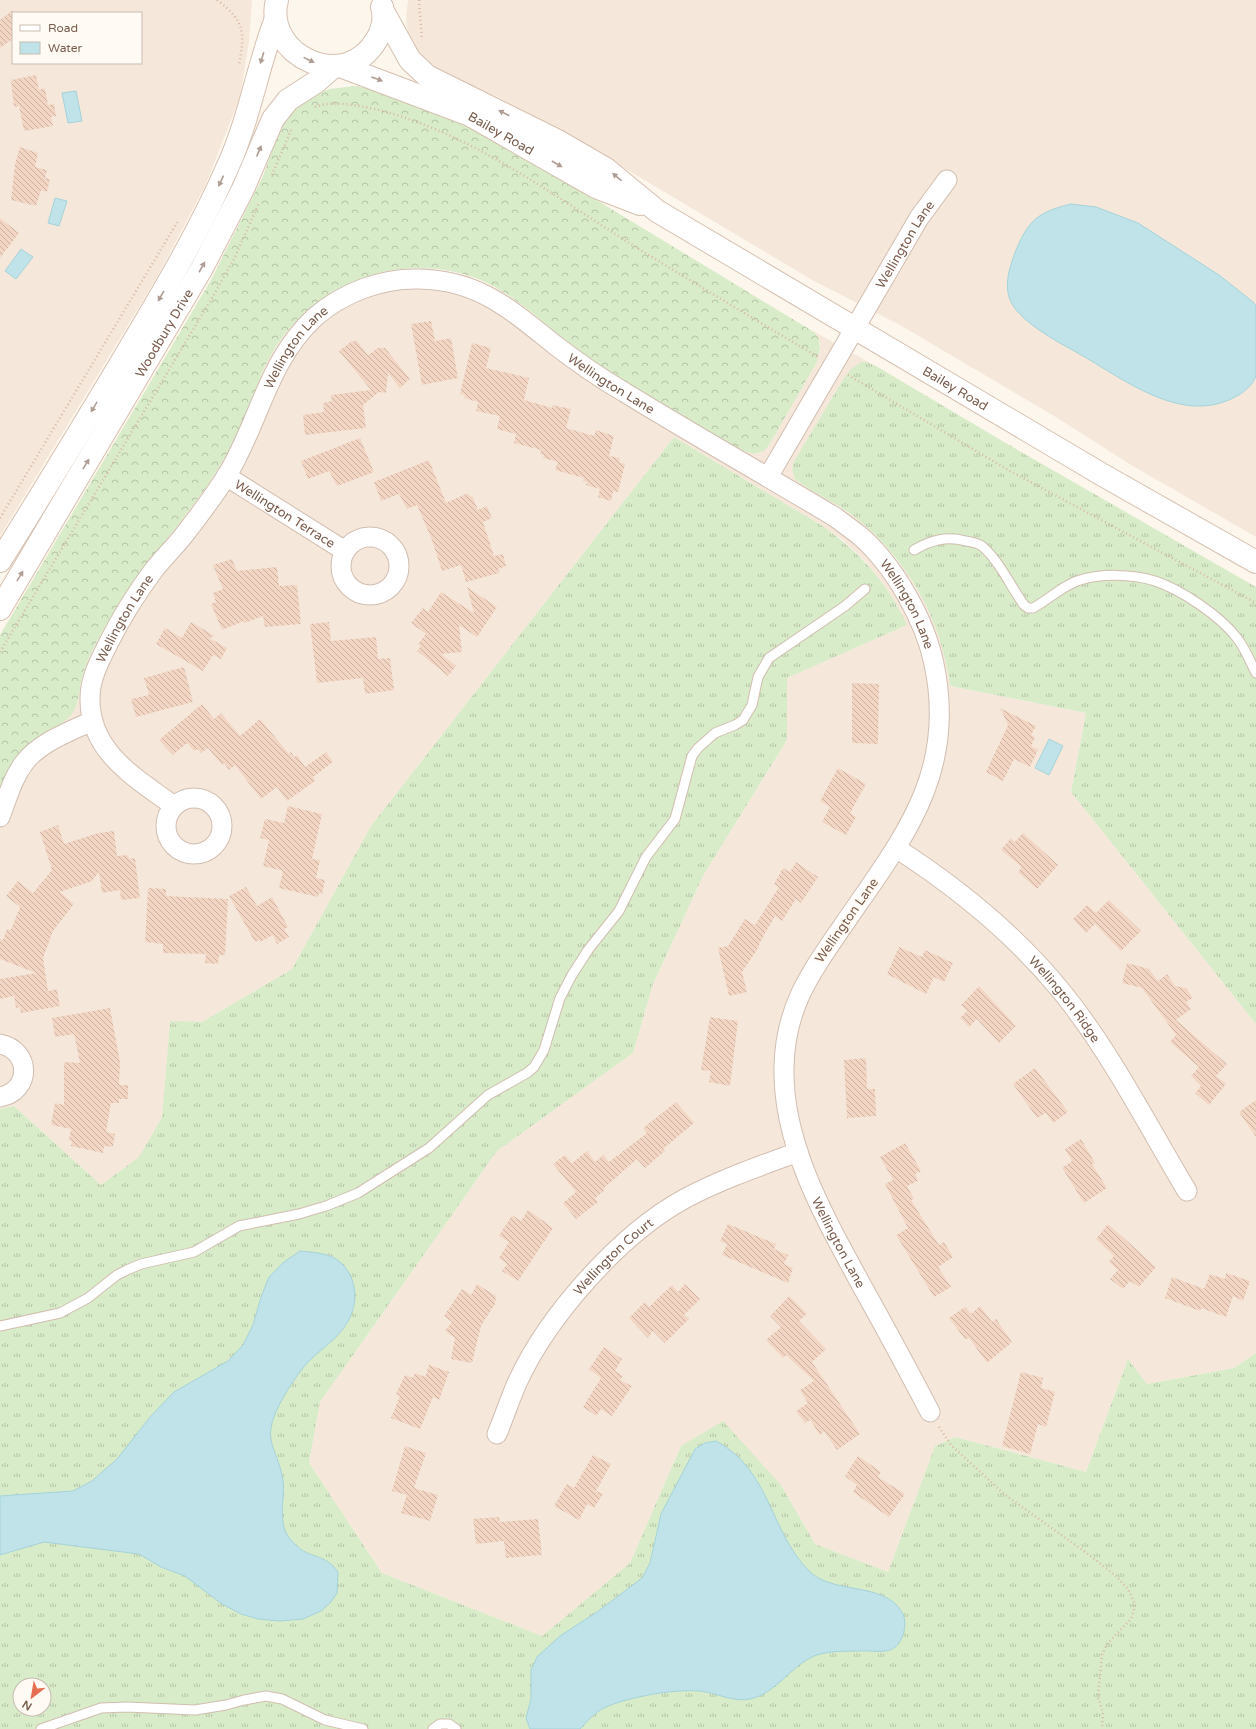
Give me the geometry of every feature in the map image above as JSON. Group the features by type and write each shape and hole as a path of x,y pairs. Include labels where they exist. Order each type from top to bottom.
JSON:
{"main road":[{"path":"336,67 354,62 368,52 380,32 382,5"},
{"name":"Bailey Road","path":"382,5 407,56 420,71 435,80 556,140 606,169 658,211 1101,474 1256,562"},
{"name":"Bailey Road","path":"274,8 284,40 297,53 316,63 336,67 470,115 596,187 658,211"},
{"name":"Woodbury Drive","path":"0,562 136,338 194,236 220,185 238,141 258,72 274,8"},
{"name":"Woodbury Drive","path":"0,610 202,268 243,189 273,119 280,108 291,97 316,82 336,67"}],"street":[{"name":"Wellington Lane","path":"768,477 919,218 947,180"},
{"name":"Wellington Lane","path":"174,806 116,761 97,734 92,721 90,699 93,678 118,624 154,570 183,536 226,476 247,437 270,380 282,356 298,335 317,316 340,299 367,287 394,279 421,278 447,282 470,288 493,298 511,309 589,370 834,517 860,537 888,567 919,620 930,646 939,700 936,748 932,772 923,799 910,826 810,974 792,1016 785,1053 784,1088 786,1106 798,1152 844,1252 930,1412"},
{"name":"Wellington Terrace","path":"226,476 344,551"},
{"path":"0,817 14,781 24,763 32,755 56,739 92,721"},
{"name":"Wellington Ridge","path":"896,848 954,888 974,904 1016,942 1049,977 1075,1010 1102,1049 1188,1191"},
{"path":"0,1044 7,1045 17,1053 23,1064 24,1072 18,1088 10,1094 0,1097"},
{"name":"Wellington Court","path":"497,1434 518,1382 562,1309 584,1282 621,1246 657,1217 686,1198 738,1174 798,1152"}],"lane":[{"path":"914,550 934,540 945,538 959,539 982,546 990,554 1024,605 1028,608 1033,608 1076,582 1089,578 1110,576 1135,577 1156,581 1196,602 1221,622 1237,638 1256,672"},
{"path":"0,1326 60,1313 88,1298 117,1274 141,1264 194,1252 238,1226 319,1208 358,1193 429,1148 488,1095 527,1073 534,1066 544,1050 560,998 572,975 588,950 620,911 646,857 675,819 692,756 698,748 715,733 743,720 752,705 758,677 769,658 845,606 865,589"},
{"path":"41,1729 101,1708 127,1706 195,1710 266,1696 282,1699 325,1720 363,1729"},
{"path":"433,1729 440,1724 449,1724 456,1729"}],"path":[{"path":"217,0 236,18 243,31 238,68"},
{"path":"419,0 422,43"},
{"path":"313,108 327,103 353,105 386,111 456,138 487,154 647,254 817,357"},
{"path":"0,518 179,220"},
{"path":"850,376 1010,471 1256,603"},
{"path":"930,1412 950,1445 1004,1494 1088,1554 1116,1576 1128,1589 1134,1602 1132,1615 1122,1630 1108,1644 1102,1655 1098,1681 1098,1697 1103,1713 1102,1729"}],"shaded area":[{"path":"0,0 252,0 249,42 240,97 205,186 157,277 0,536"},
{"path":"408,0 1256,0 1256,537 1131,465 1059,419 900,325 814,281 562,131 494,95 441,76 427,68 408,35 406,18"},
{"path":"425,268 467,275 500,290 520,303 568,342 617,376 729,443 754,454 762,452 769,445 817,362 820,342 813,331 876,366 870,363 842,381 793,463 792,470 795,479 856,518 877,537 905,570 923,599 938,631 945,656 950,686 1086,713 1071,792 1256,1024 1256,1353 1234,1368 1147,1384 1128,1359 1086,1472 955,1437 935,1446 888,1572 815,1544 781,1485 681,1446 630,1563 542,1636 382,1573 309,1463 320,1402 497,1151 633,1053 653,984 704,874 787,740 787,678 907,625 897,605 881,581 864,560 843,540 821,525 674,437 371,826 292,969 202,1022 170,1022 162,1117 139,1157 101,1185 14,1106 0,1109 0,789 8,771 30,745 73,712 78,701 81,681 87,663 108,621 136,577 189,511 218,468 242,424 268,359 287,331 313,305 350,282 395,270"}],"green space":[{"path":"355,86 380,90 443,111 575,187 814,332 819,339 820,348 817,362 769,445 764,451 754,454 739,449 630,384 567,341 514,299 478,279 448,271 419,268 389,271 361,279 334,291 310,309 288,330 271,355 241,427 228,453 205,488 134,581 102,633 85,667 74,711 58,726 39,737 21,754 7,774 0,789 0,635 211,280 263,176 280,128 293,110 306,100 329,89"},
{"path":"861,362 866,362 876,366 1004,442 1256,587 1256,1024 1071,792 1086,713 950,686 946,662 930,615 920,593 892,553 856,518 795,479 792,470 793,463 842,381 850,370"},
{"path":"674,437 821,525 835,535 871,569 891,595 907,625 787,678 787,740 704,874 653,984 633,1053 497,1151 320,1402 309,1463 382,1573 542,1636 630,1563 681,1446 723,1421 781,1485 815,1544 888,1572 935,1446 955,1437 1086,1472 1128,1359 1147,1384 1234,1368 1256,1353 1256,1729 0,1729 0,1109 14,1106 101,1185 139,1157 162,1117 170,1021 202,1022 292,969 371,826"}],"water":[{"path":"76,91 82,121 68,123 62,93"},
{"path":"55,198 67,201 59,226 48,223"},
{"path":"1071,204 1096,207 1138,223 1219,275 1256,305 1256,375 1255,379 1247,389 1233,398 1214,405 1194,406 1174,403 1155,396 1117,377 1043,333 1016,310 1009,296 1007,282 1012,262 1021,239 1036,218 1051,210"},
{"path":"21,249 33,257 16,279 5,271"},
{"path":"1049,739 1063,746 1049,775 1035,768"},
{"path":"300,1251 323,1254 336,1259 343,1265 352,1280 355,1297 351,1315 344,1328 305,1365 281,1401 273,1419 270,1433 283,1478 282,1515 284,1529 293,1543 306,1552 328,1562 338,1572 337,1593 331,1602 321,1611 303,1619 279,1621 258,1619 241,1614 222,1604 185,1576 161,1567 139,1554 44,1542 0,1555 0,1496 73,1491 92,1481 117,1459 151,1416 174,1392 228,1361 243,1345 253,1325 261,1297 269,1277 284,1262"},
{"path":"716,1441 734,1453 748,1468 759,1484 796,1555 809,1571 819,1578 831,1583 871,1592 894,1602 902,1612 905,1621 903,1636 900,1641 894,1648 886,1651 836,1652 814,1656 798,1666 767,1692 750,1699 739,1700 696,1691 654,1694 626,1700 604,1708 591,1717 580,1729 530,1729 526,1718 531,1699 531,1670 537,1657 560,1636 597,1612 642,1578 650,1563 661,1514 695,1449 705,1443"}],"building":[{"path":"13,10 12,40 0,48 0,20"},
{"path":"36,75 39,90 45,88 48,105 54,104 56,116 51,117 53,126 24,131 19,106 14,107 11,80"},
{"path":"20,147 38,153 35,167 47,170 45,178 50,179 47,192 41,190 36,206 11,200 15,164"},
{"path":"0,218 19,233 0,258"},
{"path":"431,321 435,341 451,338 458,378 422,385 411,324"},
{"path":"356,340 368,355 378,348 385,348 410,379 400,388 388,373 386,393 379,392 363,405 366,428 305,435 303,415 324,412 323,403 332,401 331,395 371,390 339,351 352,341 353,342"},
{"path":"472,343 491,348 486,368 529,378 524,400 552,408 552,405 571,409 566,428 594,436 596,430 614,436 609,456 620,458 619,462 625,464 618,492 613,491 611,501 598,497 600,489 586,485 587,482 583,481 584,478 555,470 558,462 543,458 544,455 540,454 541,450 514,443 516,434 497,429 500,416 476,411 478,402 464,398 465,395 460,394"},
{"path":"360,438 374,472 337,486 329,471 308,479 301,461"},
{"path":"429,460 446,503 468,493 470,497 472,496 478,510 487,506 492,518 483,522 494,556 503,554 506,566 498,569 499,573 466,582 461,565 442,571 432,540 417,505 407,509 399,494 381,501 374,482"},
{"path":"232,559 237,571 277,567 279,586 297,585 301,624 265,627 263,616 245,623 244,621 222,630 211,604 216,602 213,593 223,589 213,565"},
{"path":"467,587 497,607 477,637 459,625 462,652 441,654 456,666 448,676 417,651 421,646 418,644 426,634 411,623 423,608 428,612 441,592 474,613"},
{"path":"191,622 215,636 209,638 227,648 221,659 213,655 203,671 156,644 165,628 182,638"},
{"path":"329,622 331,641 376,637 378,659 390,658 394,690 365,694 363,678 317,683 310,624"},
{"path":"184,667 193,702 136,717 131,699 149,695 144,678"},
{"path":"852,683 879,684 878,744 852,743"},
{"path":"202,704 214,719 221,713 240,736 260,719 289,754 291,752 294,757 297,755 305,767 326,752 333,762 313,777 315,781 287,801 277,787 261,799 235,765 229,770 224,763 222,765 208,748 201,753 198,749 194,751 187,743 173,755 159,740"},
{"path":"1000,708 1036,726 1031,735 1035,737 1031,746 1038,750 1030,767 1014,759 1003,781 986,772 1008,725"},
{"path":"838,768 866,784 850,813 856,817 846,835 822,822 830,807 820,801"},
{"path":"288,806 322,814 312,859 320,860 316,878 325,880 322,894 319,893 318,897 279,888 283,871 263,866 269,840 260,838 265,819 284,823"},
{"path":"58,825 64,844 98,833 114,831 117,856 128,855 129,859 135,858 140,898 121,900 120,890 102,893 99,872 92,881 60,892 74,904 53,931 43,958 48,991 57,989 60,1006 21,1013 20,1007 16,1008 14,996 0,999 0,979 36,973 0,959 0,939 3,940 7,929 11,930 20,907 6,896 18,881 33,893 52,870 40,832"},
{"path":"1023,833 1058,865 1037,889 1018,872 1022,867 1001,850 1011,838 1015,842"},
{"path":"796,862 818,877 801,903 796,899 782,921 775,916 759,944 759,947 742,972 747,992 729,996 718,948 728,946 745,919 755,925 779,887 774,884 783,868 790,872"},
{"path":"246,887 257,906 272,897 288,927 284,929 289,937 277,944 273,935 260,942 259,940 255,942 229,896"},
{"path":"148,888 166,889 166,896 228,899 225,955 219,955 218,964 205,963 206,954 163,953 163,944 145,942"},
{"path":"1109,900 1141,931 1121,951 1095,924 1086,933 1073,919 1087,905 1096,913"},
{"path":"899,947 922,957 925,950 953,963 944,982 934,977 926,994 887,974"},
{"path":"1127,963 1149,969 1158,981 1167,974 1175,986 1186,988 1193,998 1186,1002 1191,1009 1176,1020 1227,1064 1216,1076 1226,1084 1209,1105 1195,1093 1201,1086 1191,1076 1199,1067 1170,1042 1176,1035 1142,988 1122,983"},
{"path":"979,986 1016,1026 999,1043 977,1019 969,1027 960,1018 967,1011 961,1005"},
{"path":"110,1008 120,1062 119,1085 128,1085 128,1099 119,1099 119,1103 111,1103 106,1132 115,1134 113,1147 104,1146 103,1153 71,1146 72,1141 69,1140 71,1129 51,1125 55,1103 64,1105 64,1062 80,1063 74,1034 55,1037 52,1018"},
{"path":"710,1017 738,1021 730,1086 709,1082 711,1071 701,1070"},
{"path":"866,1058 867,1089 875,1089 876,1116 847,1118 844,1060"},
{"path":"1035,1068 1068,1112 1053,1123 1046,1113 1037,1118 1013,1084"},
{"path":"1256,1100 1256,1137 1239,1112"},
{"path":"676,1102 694,1123 663,1149 665,1151 645,1168 637,1159 603,1189 605,1190 595,1198 598,1202 576,1219 563,1203 576,1192 553,1164 565,1155 572,1163 587,1151 595,1162 603,1155 609,1162 647,1133 643,1128"},
{"path":"1081,1139 1095,1163 1092,1164 1107,1188 1084,1203 1062,1168 1072,1161 1065,1149"},
{"path":"905,1143 921,1171 915,1174 918,1181 907,1186 914,1199 911,1200 939,1245 944,1242 953,1257 938,1267 951,1287 934,1297 896,1235 908,1228 885,1184 893,1180 880,1157"},
{"path":"528,1210 553,1228 518,1281 502,1271 507,1264 499,1258 509,1242 499,1236 512,1215 521,1221"},
{"path":"728,1224 776,1244 774,1249 788,1255 784,1264 793,1268 788,1283 722,1255 727,1244 720,1241"},
{"path":"1108,1224 1156,1267 1139,1287 1130,1281 1123,1289 1110,1279 1118,1270 1109,1262 1114,1256 1096,1239"},
{"path":"1226,1273 1250,1281 1243,1301 1233,1296 1226,1317 1201,1308 1200,1311 1165,1298 1172,1277 1204,1289 1210,1274 1225,1279"},
{"path":"477,1284 496,1296 495,1304 481,1326 472,1363 451,1359 455,1338 445,1331 452,1322 444,1316 462,1289 471,1295"},
{"path":"685,1284 700,1299 684,1315 689,1319 665,1343 653,1331 648,1338 629,1318 645,1302 649,1307 672,1285 678,1292"},
{"path":"789,1296 807,1314 799,1321 826,1349 812,1362 860,1434 837,1450 824,1431 820,1435 810,1420 805,1423 796,1411 808,1403 800,1390 814,1381 786,1355 783,1358 766,1340 781,1327 770,1316"},
{"path":"980,1306 992,1322 996,1319 1012,1342 987,1363 969,1338 965,1339 949,1318 965,1307 971,1314"},
{"path":"604,1347 622,1359 615,1371 623,1376 620,1380 632,1386 612,1416 601,1409 596,1416 583,1407 601,1378 589,1369"},
{"path":"429,1365 449,1372 439,1400 433,1397 420,1429 391,1418 400,1396 396,1394 405,1375 413,1378 415,1373 425,1377"},
{"path":"1021,1372 1043,1378 1041,1388 1055,1392 1046,1427 1038,1424 1030,1454 1002,1446"},
{"path":"405,1446 426,1453 414,1488 438,1495 430,1521 401,1513 407,1495 392,1491"},
{"path":"593,1455 611,1464 596,1491 603,1494 594,1508 587,1504 579,1520 554,1506 567,1484 574,1488"},
{"path":"858,1456 881,1472 878,1477 905,1494 889,1517 853,1492 857,1485 845,1476"},
{"path":"499,1517 500,1522 538,1519 542,1555 506,1558 504,1541 476,1544 473,1519"}]}
